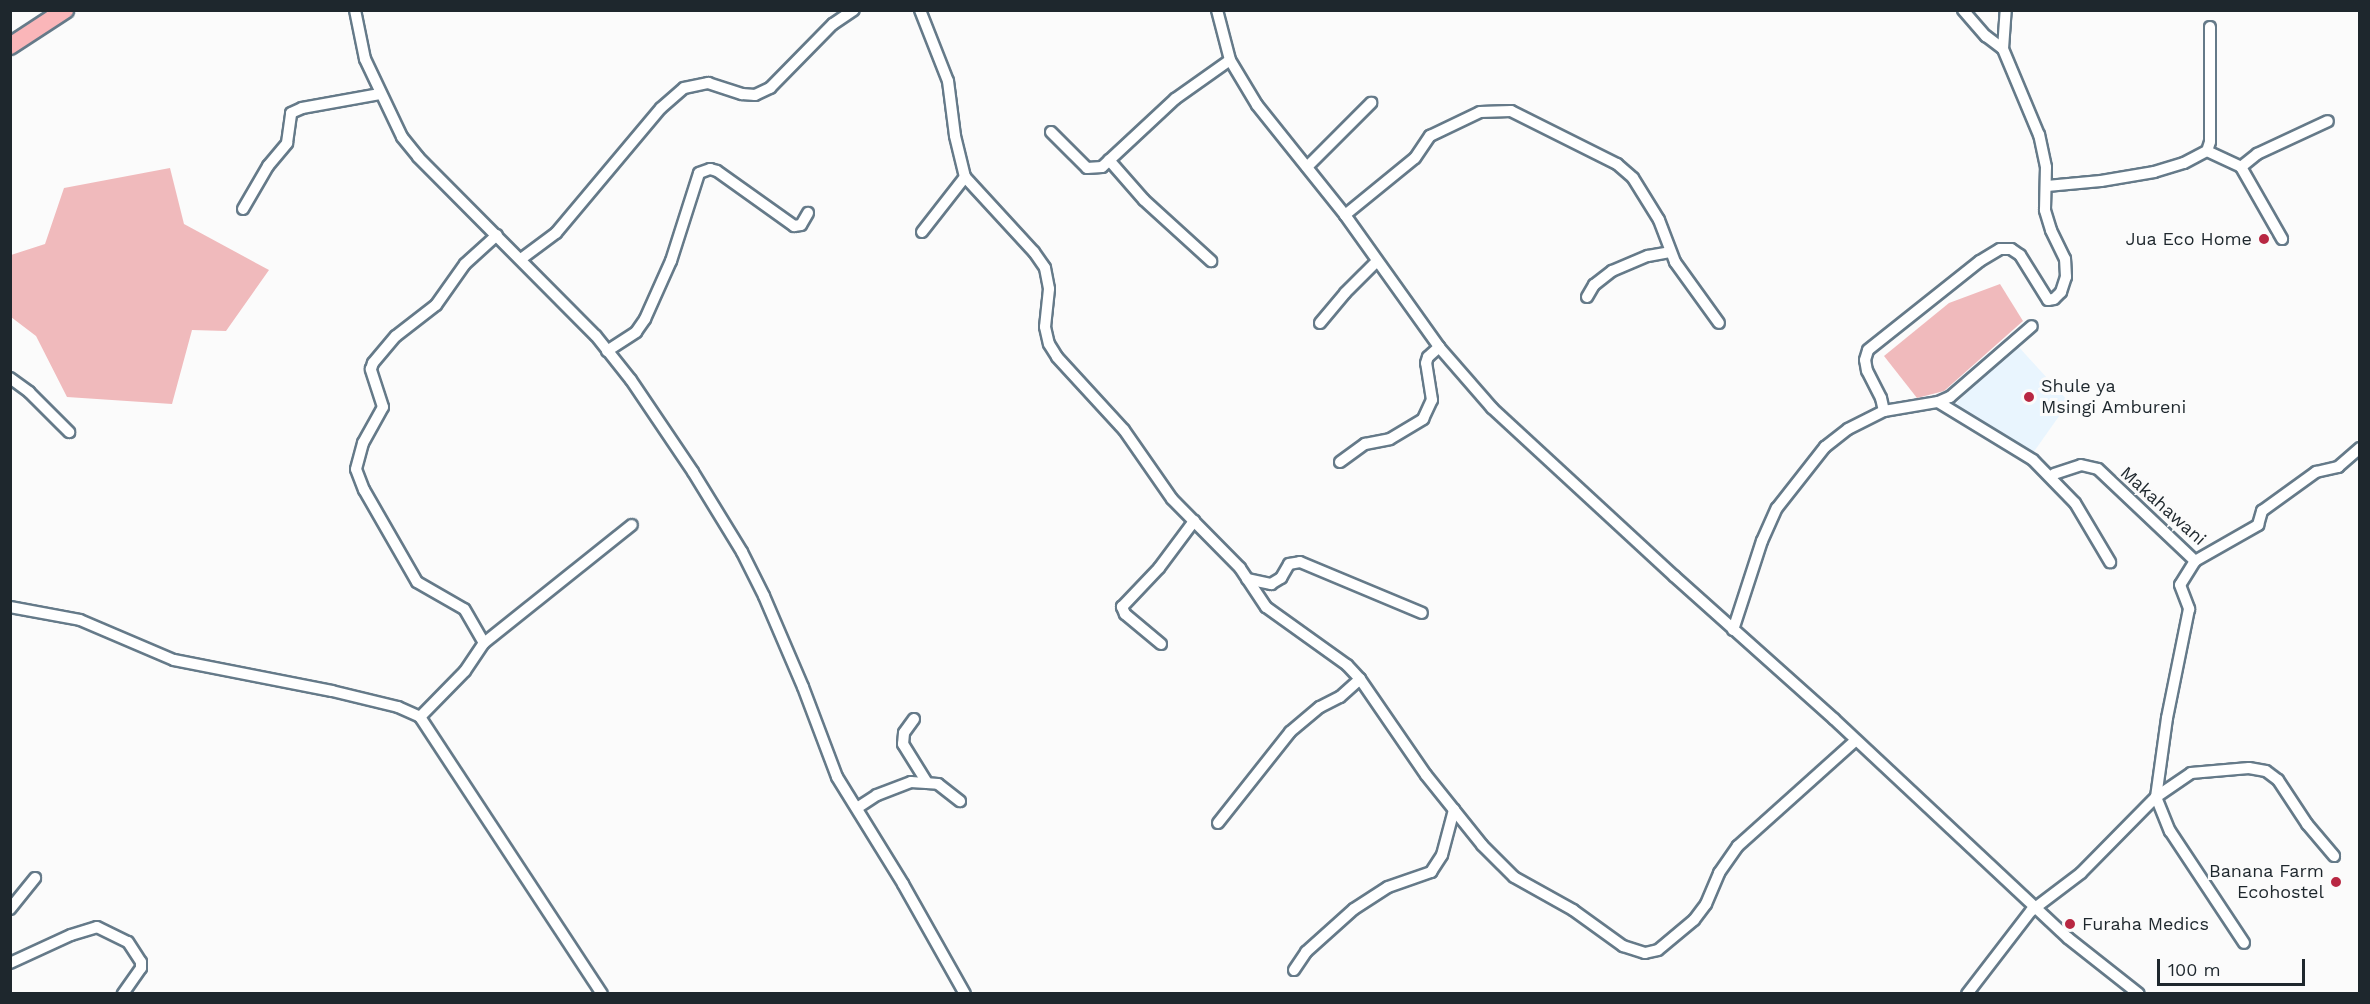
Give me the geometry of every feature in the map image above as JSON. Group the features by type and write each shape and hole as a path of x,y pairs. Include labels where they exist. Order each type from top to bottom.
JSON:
{"highway":[{"path":"10,46 65,10"}],"street":[{"path":"355,10 365,58 380,94 402,136 418,157 521,259 607,351 668,432 742,552 786,645 829,759 965,993"},
{"path":"521,259 556,233 662,108 684,88 708,83 741,94 755,95 770,88 833,24 854,10"},
{"path":"920,10 948,81 958,159 964,177 1035,252 1045,268 1049,290 1045,327 1049,344 1056,357 1124,430 1158,480 1240,568 1274,616 1347,665 1360,680 1426,775 1490,854 1514,877 1573,910 1632,951 1652,952 1670,942 1694,920 1706,904 1719,873 1738,846 1855,741"},
{"path":"1217,10 1230,60 1257,105 1345,215 1438,347 1492,408 2083,951 2139,993"},
{"path":"1963,10 1986,36 2003,49"},
{"path":"1884,411 1881,398 1867,371 1865,360 1868,350 1980,261 2000,249 2011,249 2019,255 2048,300 2054,299 2061,292 2066,267 2047,217 2047,186 2039,135 2003,49 2006,10"},
{"path":"2047,186 2101,181 2154,172 2184,163 2207,151 2210,142 2210,27"},
{"path":"1051,132 1087,168 1095,169 1109,160 1175,99 1230,60"},
{"path":"243,209 268,166 287,143 291,113 303,108 380,94"},
{"path":"1307,167 1371,103"},
{"path":"1345,215 1415,158 1430,136 1480,112 1511,111 1624,169 1648,200 1670,252 1719,322"},
{"path":"2241,167 2257,154 2328,122"},
{"path":"2207,151 2241,167 2282,239"},
{"path":"1109,160 1144,200 1211,261"},
{"path":"607,351 636,332 645,319 671,261 699,172 710,169 717,171 794,226 801,225 808,213"},
{"path":"922,232 964,177"},
{"path":"484,643 464,609 417,582 364,490 356,470 363,443 383,407 371,369 373,363 396,336 436,305 465,264 496,235"},
{"path":"1587,297 1594,285 1612,272 1648,256 1670,252"},
{"path":"1320,323 1345,293 1377,261"},
{"path":"1733,630 1762,541 1783,498 1826,447 1848,429 1884,411 1938,402 1957,392 2032,326"},
{"path":"1340,462 1365,444 1390,439 1423,419 1432,400 1426,363 1428,357 1438,347"},
{"path":"10,378 29,392 69,432"},
{"path":"1938,402 2033,460 2075,503 2110,562"},
{"name":"Makahawani","path":"2054,474 2081,465 2098,469 2195,561 2258,525 2262,511 2316,472 2338,467 2360,448"},
{"path":"1161,644 1125,614 1122,607 1165,561 1194,521"},
{"path":"420,717 465,671 484,643 542,600 605,545 632,525"},
{"path":"2195,561 2180,585 2189,609 2167,718 2156,797 2169,831 2244,943"},
{"path":"1246,579 1271,584 1281,578 1289,564 1300,562 1422,613"},
{"path":"10,607 80,620 174,660 332,691 398,708 420,717 602,993"},
{"path":"1218,823 1290,732 1320,707 1340,697 1360,680"},
{"path":"914,719 904,733 903,744 926,781"},
{"path":"1967,993 2036,906 2081,873 2156,797 2178,779 2194,772 2249,768 2266,771 2278,780 2307,824 2334,855"},
{"path":"856,808 893,788 911,782 926,781 948,790 960,801"},
{"path":"1294,970 1306,952 1354,909 1388,887 1431,872 1442,855 1454,810"},
{"path":"10,909 35,878"},
{"path":"10,963 37,949 97,927 128,942 141,962 141,968 123,993"}],"shaded area":[{"path":"170,168 184,224 269,270 226,331 192,330 172,404 67,397 36,336 11,317 11,255 45,244 64,188"},
{"path":"2000,284 2023,321 1944,391 1917,398 1884,356 1949,303"},
{"path":"2017,345 2069,402 2033,453 1953,406"}],"place":[{"name":"Jua Eco Home","path":"2264,239"},
{"name":"Shule ya Msingi Ambureni","path":"2029,397"},
{"name":"Banana Farm Ecohostel","path":"2336,882"},
{"name":"Furaha Medics","path":"2070,924"}]}
